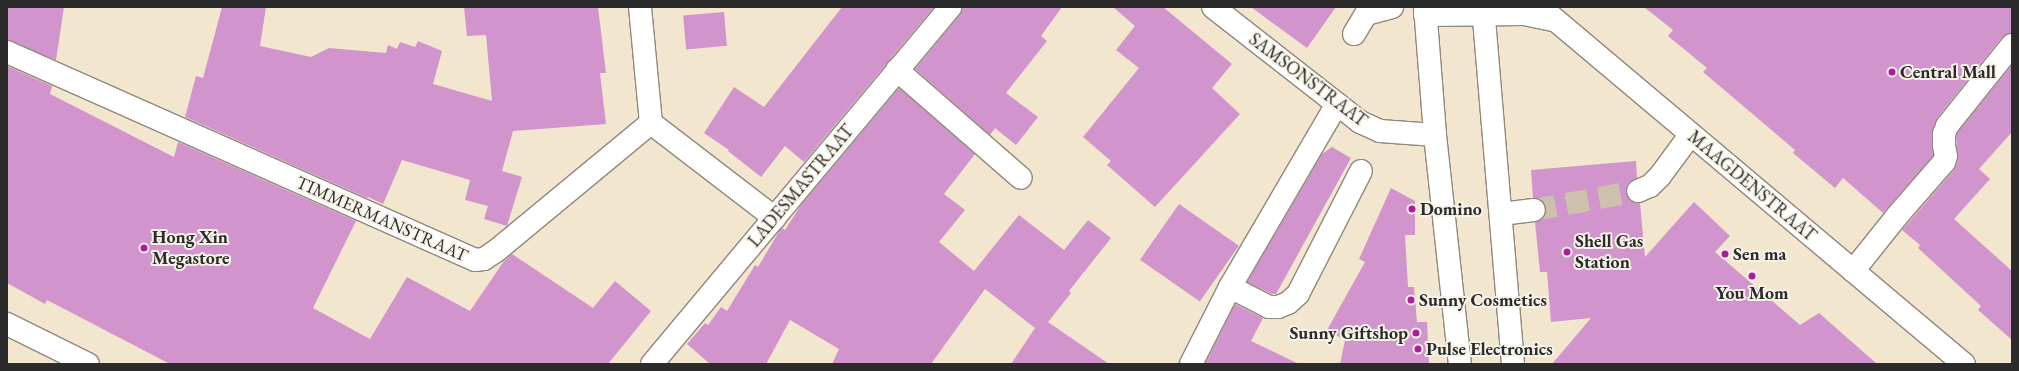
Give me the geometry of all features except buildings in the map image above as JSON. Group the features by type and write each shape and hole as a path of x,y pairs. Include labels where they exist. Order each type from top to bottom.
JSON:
{"street":[{"path":"640,7 651,123 775,218"},
{"name":"LADESMASTRAAT","path":"652,364 950,7"},
{"name":"SAMSONSTRAAT","path":"1213,7 1360,122 1380,131 1435,136"},
{"path":"1354,34 1366,14 1392,7"},
{"path":"1460,364 1435,136 1425,11 1484,11 1548,14"},
{"path":"1484,11 1513,364"},
{"name":"MAAGDENSTRAAT","path":"1548,14 1964,364"},
{"path":"1853,271 1897,216 1944,162 1946,156 1944,134 1947,126 2012,45"},
{"name":"TIMMERMANSTRAAT","path":"7,52 474,260 484,259 496,251 651,123"},
{"path":"897,70 1021,178"},
{"path":"1192,364 1230,287 1337,104"},
{"path":"1638,191 1650,186 1660,176 1691,134"},
{"path":"1230,287 1269,307 1278,307 1298,294 1361,171"},
{"path":"1501,214 1534,210"},
{"path":"7,324 78,362"}],"tunnel":[{"path":"1534,210 1638,191"}],"place":[{"name":"Central Mall","path":"1892,72"},
{"name":"Domino","path":"1412,209"},
{"name":"Hong Xin Megastore","path":"144,248"},
{"name":"Shell Gas Station","path":"1567,252"},
{"name":"Sen ma","path":"1725,254"},
{"name":"You Mom","path":"1752,276"},
{"name":"Sunny Cosmetics","path":"1411,300"},
{"name":"Sunny Giftshop","path":"1416,333"},
{"name":"Pulse Electronics","path":"1418,349"}]}
